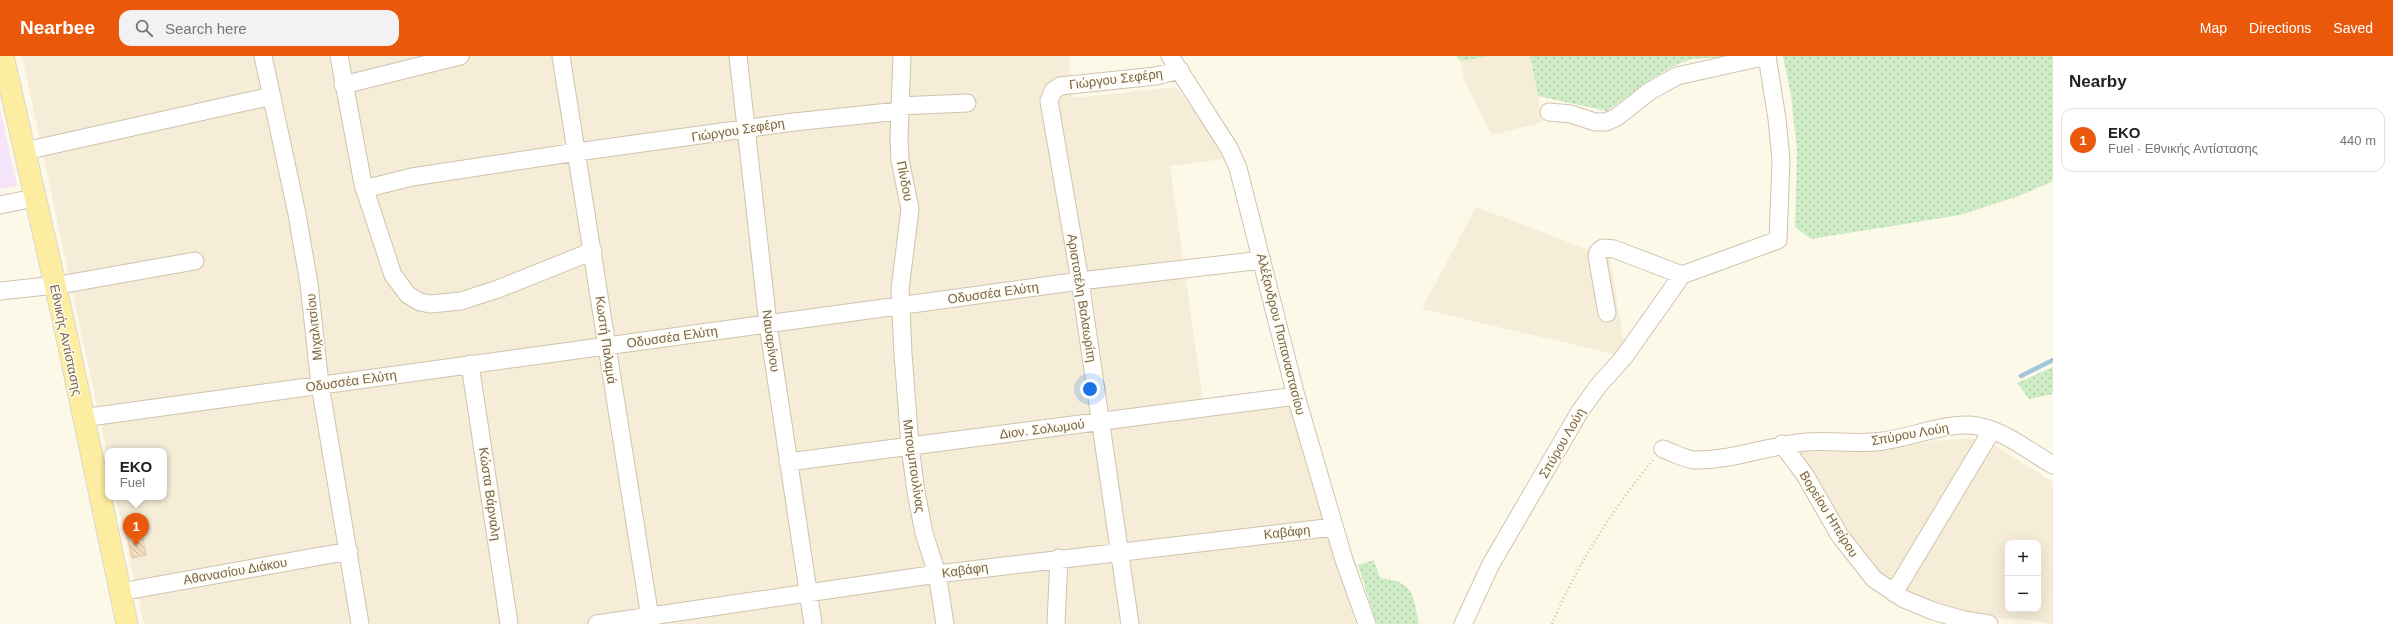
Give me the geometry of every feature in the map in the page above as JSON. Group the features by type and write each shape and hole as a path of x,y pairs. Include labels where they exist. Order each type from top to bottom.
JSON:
{"main road":[{"name":"Εθνικής Αντίστασης","path":"3,56 25,151 127,624"}],"street":[{"name":"Μιχαλιτσίου","path":"263,56 309,284 320,385 349,551 360,624"},
{"path":"339,56 343,85 364,188 393,275 404,291 424,303 451,303 476,297 593,251"},
{"path":"343,85 460,56"},
{"name":"Κωστή Παλαμά","path":"561,56 593,251 606,346 650,620"},
{"name":"Ναυαρίνου","path":"738,56 768,324 809,593 812,624"},
{"name":"Πίνδου","path":"900,306 900,281 910,209 900,160 899,109 902,56"},
{"path":"1549,112 1561,112 1595,122 1606,122 1617,117 1650,91 1677,76 1767,56 1776,107 1781,160 1778,240 1682,275 1614,249 1599,249 1596,256 1607,313"},
{"name":"Γιώργου Σεφέρη","path":"1053,91 1060,86 1156,76 1175,63"},
{"name":"Αλέξανδρου Παπαναστασίου","path":"1175,63 1234,159 1242,181 1296,396 1334,527 1356,597 1367,624"},
{"name":"Αριστοτέλη Βαλαωρίτη","path":"1053,91 1049,101 1080,281 1101,421 1118,551 1130,624"},
{"path":"25,151 272,96"},
{"name":"Γιώργου Σεφέρη","path":"364,188 412,177 577,152 899,109 967,103"},
{"path":"0,205 34,198"},
{"name":"Οδυσσέα Ελύτη","path":"82,418 1080,281 1262,260"},
{"path":"0,291 54,285 195,261"},
{"name":"Σπύρου Λούη","path":"1464,624 1491,564 1580,411 1599,385 1624,357 1682,275"},
{"name":"Μπουμπουλίνας","path":"900,306 910,446 924,533 936,574 945,624"},
{"name":"Κώστα Βάρναλη","path":"470,364 509,624"},
{"name":"Διον. Σολωμού","path":"788,462 1296,396"},
{"name":"Σπύρου Λούη","path":"1662,449 1692,460 1725,458 1782,444 1813,441 1882,441 1959,426 1978,426 1992,430 2053,465"},
{"path":"1894,593 1992,430"},
{"name":"Βορείου Ηπείρου","path":"1782,444 1805,475 1825,512 1856,558 1874,579 1894,593 1933,612 1964,620 1988,624"},
{"name":"Καβάφη","path":"597,624 650,620 809,593 936,574 1118,551 1334,527"},
{"name":"Αθανασίου Διάκου","path":"120,592 349,551"},
{"path":"1056,624 1059,558"}],"path":[{"path":"1552,624 1576,576 1601,533 1640,476 1662,449"}],"shaded area":[{"path":"22,56 1069,56 1073,98 1176,87 1203,124 1224,159 1170,166 1205,415 1290,403 1356,624 144,624 117,500 167,500 167,448 106,448"},
{"path":"1489,56 1530,56 1543,122 1492,135 1464,80 1461,61"},
{"path":"0,108 17,186 0,189"},
{"path":"1476,207 1610,258 1626,357 1422,309"},
{"path":"1973,438 1996,446 2053,482 2053,624 2030,620 1973,616 1937,606 1912,594 1887,578 1856,547 1797,452 1882,451 1933,441"}],"green space":[{"path":"1456,56 1489,56 1461,61"},
{"path":"1530,56 1729,56 1693,59 1678,64 1646,82 1607,111 1538,96"},
{"path":"1783,56 2053,56 2053,181 2019,196 1960,215 1811,239 1795,227 1797,149 1791,95"},
{"path":"2053,367 2053,394 2029,399 2017,383"},
{"path":"1374,560 1380,578 1400,582 1410,591 1413,597 1419,624 1377,624 1358,565"}],"building":[{"path":"142,533 146,555 132,558 127,536"}],"waterway":[{"path":"2021,376 2053,360"}],"place":[{"name":"EKO","path":"136,546"}]}
